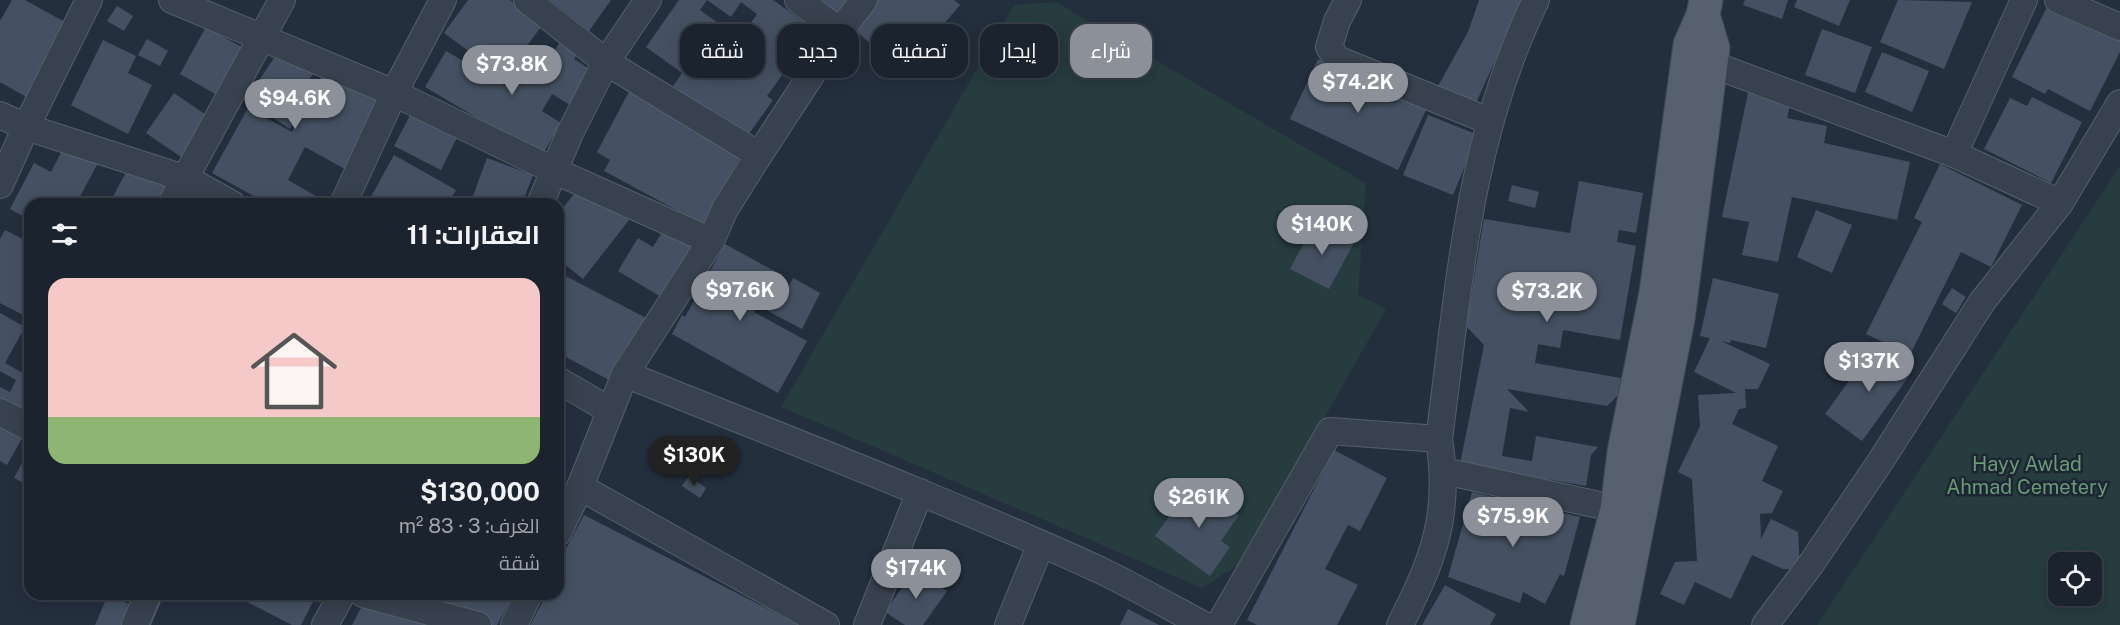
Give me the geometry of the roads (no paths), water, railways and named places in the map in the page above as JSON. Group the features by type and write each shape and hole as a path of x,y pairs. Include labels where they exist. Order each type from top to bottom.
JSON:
{"main road":[{"path":"1618,625 1678,319 1713,48 1704,7"},
{"path":"1587,625 1617,509 1624,452 1656,293 1690,45 1704,7"}],"street":[{"path":"0,185 26,126 89,0"},
{"path":"172,0 394,93 555,171 711,241"},
{"path":"175,198 282,0"},
{"path":"346,198 394,93 443,0"},
{"path":"527,0 606,62 759,155"},
{"path":"543,198 570,133 606,62 648,0"},
{"path":"798,0 831,24"},
{"path":"845,24 864,0"},
{"path":"1348,0 1337,21 1329,47 1337,59 1489,121"},
{"path":"1400,625 1420,585 1440,528 1444,471 1439,439 1472,191 1489,121 1514,45 1536,0"},
{"path":"1954,154 2024,0"},
{"path":"2058,0 2120,27"},
{"path":"1711,64 1954,154 2060,203"},
{"path":"564,520 580,487 625,374 711,241 725,209 809,78"},
{"path":"1765,625 1811,564 1881,462 1982,302 2060,203 2120,103"},
{"path":"0,115 26,126 187,179 221,198"},
{"path":"625,374 920,492 1041,544 1102,572 1204,625"},
{"path":"564,384 609,410"},
{"path":"0,412 24,425"},
{"path":"1219,625 1330,431 1439,439"},
{"path":"1444,471 1617,509"},
{"path":"580,487 826,625"},
{"path":"867,625 920,492"},
{"path":"1008,625 1041,544"},
{"path":"135,625 145,600"},
{"path":"325,625 339,600"},
{"path":"385,600 478,625"},
{"path":"514,625 526,600"}],"park label":[{"name":"Hayy Awlad Ahmad Cemetery","path":"2027,476"}]}
